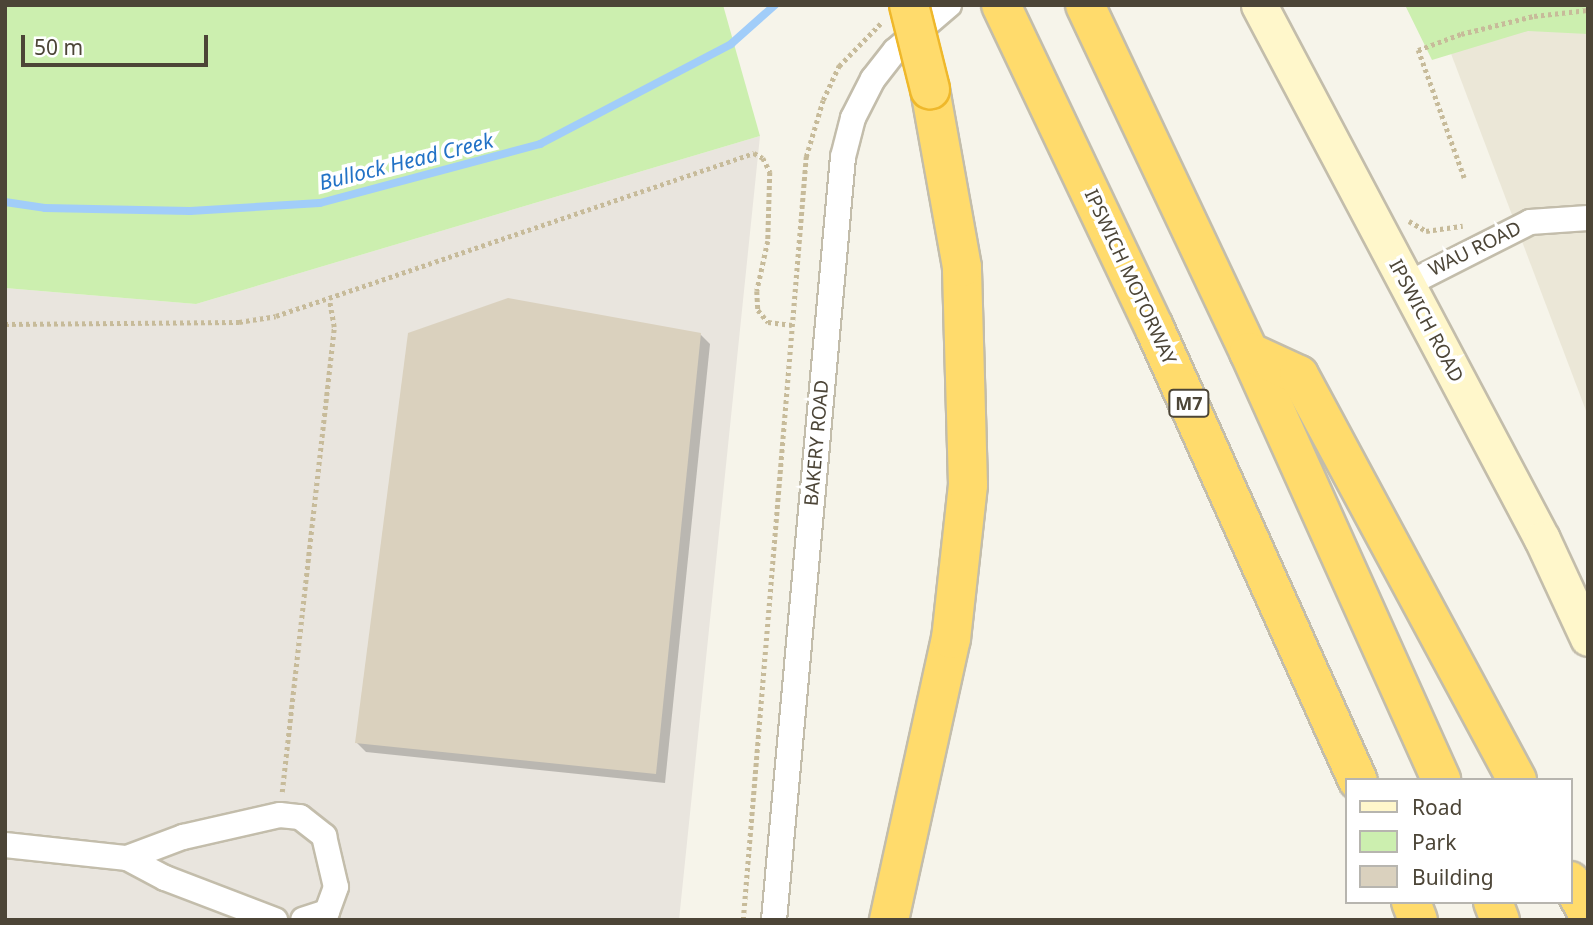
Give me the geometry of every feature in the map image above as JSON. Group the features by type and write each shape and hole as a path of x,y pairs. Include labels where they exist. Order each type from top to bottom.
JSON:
{"highway":[{"path":"1085,5 1249,352 1440,778"},
{"path":"889,920 951,639 968,485 962,267 930,89 896,13"},
{"name":"IPSWICH MOTORWAY","path":"1007,17 1154,327 1357,778"},
{"path":"1249,352 1299,375 1516,778"},
{"path":"1572,885 1588,914"}],"street":[{"name":"BAKERY ROAD","path":"774,920 843,157 853,118 873,79 895,51 949,5"},
{"name":"IPSWICH ROAD","path":"1259,5 1542,539 1588,638"},
{"name":"WAU ROAD","path":"1406,285 1489,239 1531,222 1588,218"},
{"path":"127,858 183,837 280,815 300,817 324,836 333,862 336,887 327,912 303,920"},
{"path":"5,845 127,858 165,878 275,920"}],"path":[{"path":"1464,178 1418,50 1461,34 1534,16 1588,10"},
{"path":"743,920 806,157 823,100 839,66 896,13"},
{"path":"5,324 239,322 329,299 731,157 754,153 763,158 770,172 768,241 757,291 758,310 768,322 792,325"},
{"path":"1406,219 1426,232 1439,232 1483,222 1489,239"},
{"path":"280,815 334,327 329,299"}],"shaded area":[{"path":"1588,22 1588,416 1450,51 1536,27"},
{"path":"760,136 679,920 5,920 5,288 196,304"}],"green space":[{"path":"5,5 723,5 760,136 196,304 5,288"},
{"path":"1405,5 1588,5 1588,34 1528,31 1432,60"}],"building":[{"path":"508,298 701,333 656,774 355,743 408,333"}],"waterway":[{"name":"Bullock Head Creek","path":"5,202 45,208 190,211 320,203 540,144 731,44 775,5"}]}
